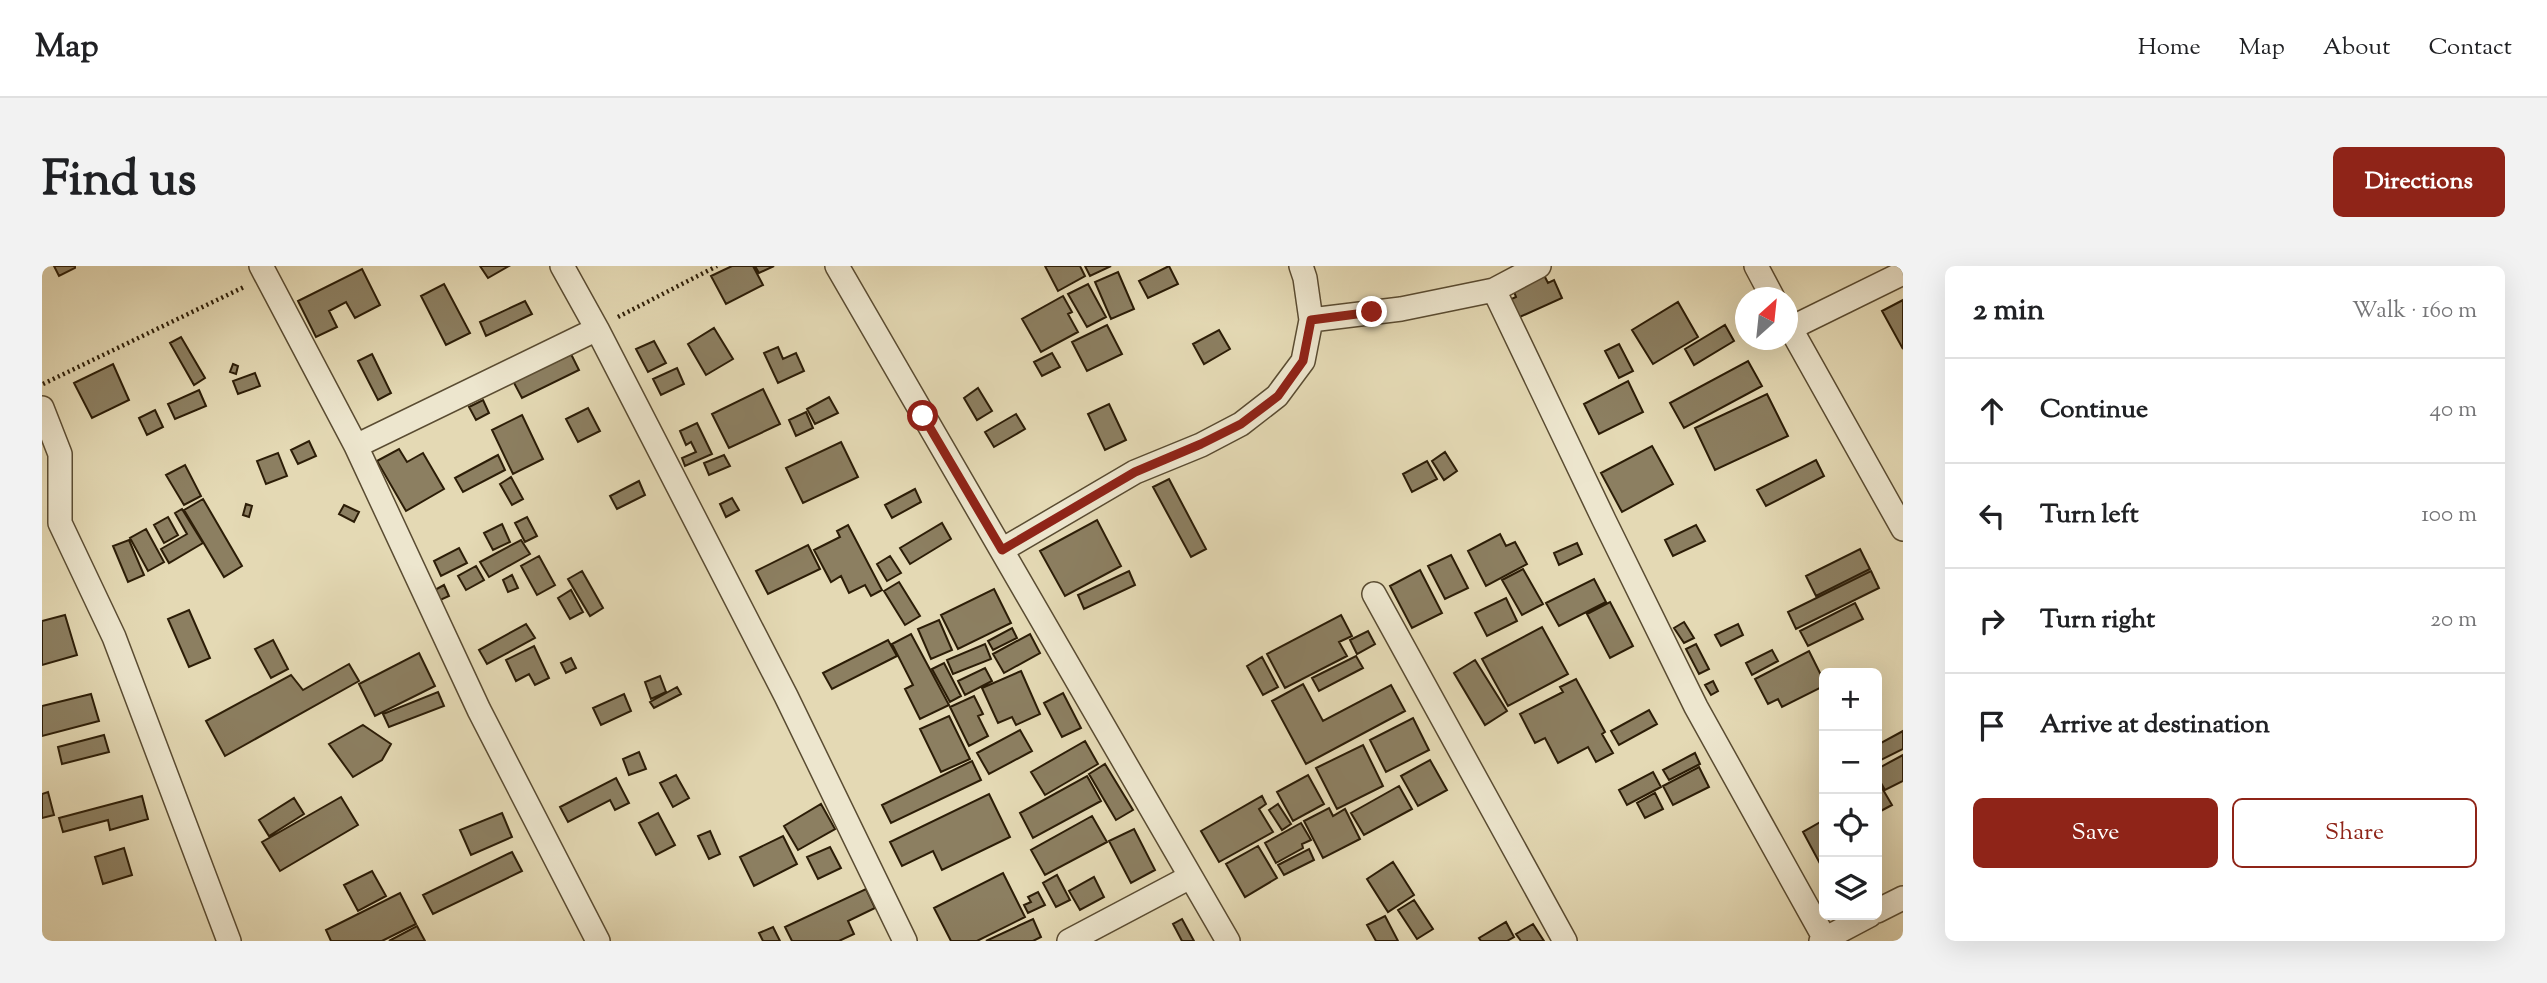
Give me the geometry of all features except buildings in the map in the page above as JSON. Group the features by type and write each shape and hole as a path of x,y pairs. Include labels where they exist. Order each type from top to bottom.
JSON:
{"street":[{"path":"562,266 786,696 905,941"},
{"path":"837,266 1228,941"},
{"path":"1002,550 1135,472 1241,424 1278,396 1303,361 1311,320 1301,266"},
{"path":"1311,320 1401,309 1494,290 1539,266"},
{"path":"1756,266 1767,287"},
{"path":"263,272 356,446 479,710 598,941"},
{"path":"1798,321 1903,273"},
{"path":"1494,290 1696,707 1823,940 1861,920"},
{"path":"356,446 597,329"},
{"path":"1798,341 1903,530"},
{"path":"42,408 60,454 51,526 114,637 229,941"},
{"path":"1374,594 1564,941"},
{"path":"1069,941 1190,877"},
{"path":"1882,908 1903,898"}],"path":[{"path":"597,329 717,266"},
{"path":"42,384 263,272"}],"route":[{"path":"923,416 1002,550 1135,472 1241,424 1278,396 1303,361 1311,320 1372,312"}]}
